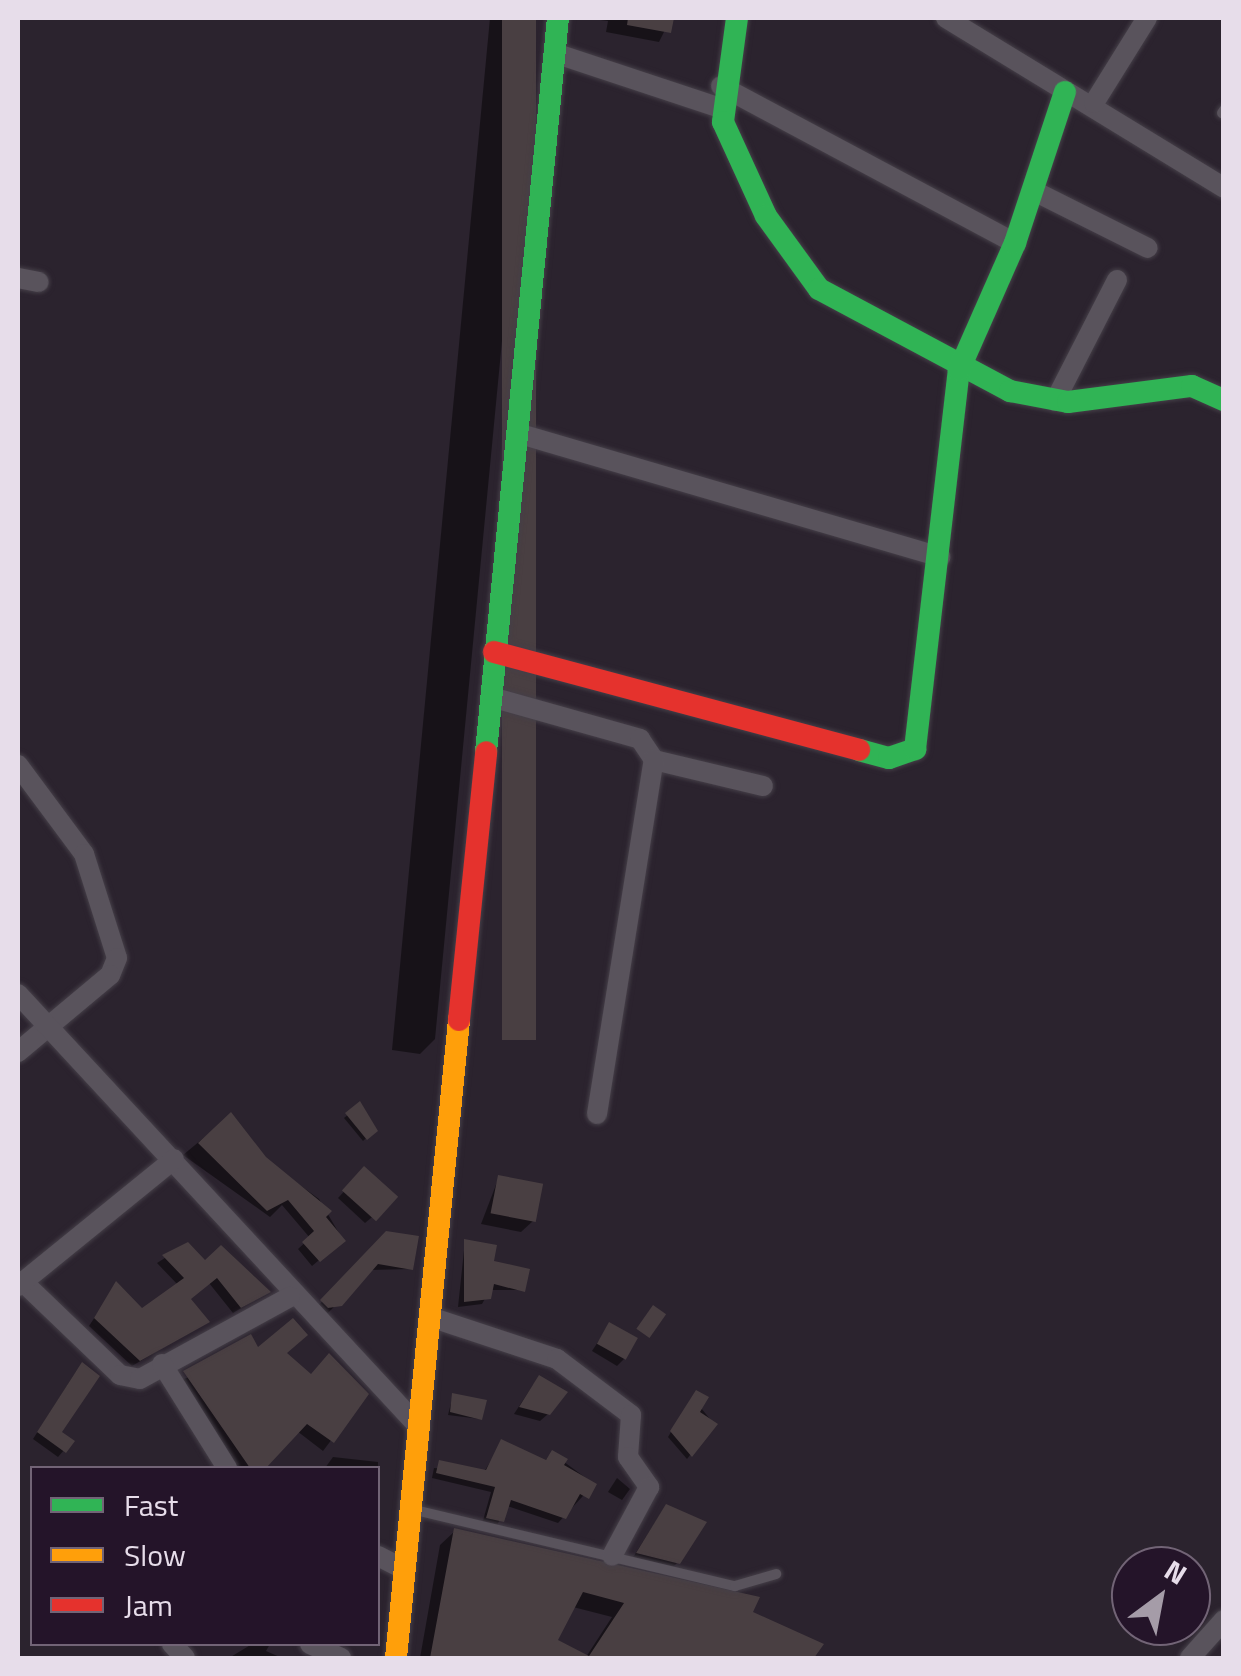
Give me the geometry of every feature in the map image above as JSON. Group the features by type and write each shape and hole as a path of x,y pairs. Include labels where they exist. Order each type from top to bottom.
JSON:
{"street":[{"path":"396,1658 494,652 520,434 558,18"},
{"path":"737,18 722,98 732,147 805,274 865,321 959,370 1055,400 1179,385 1224,400"},
{"path":"946,18 1066,92 1094,103 1224,188"},
{"path":"1094,103 1147,18"},
{"path":"554,53 722,98 1016,243"},
{"path":"494,652 889,758 908,755 919,739 959,370 1016,243 1066,92"},
{"path":"1034,191 1148,248"},
{"path":"18,278 39,282"},
{"path":"1055,400 1117,280"},
{"path":"520,434 940,557"},
{"path":"491,697 640,739 654,760 597,1114"},
{"path":"654,760 763,786"},
{"path":"18,764 84,854 117,958 99,984 47,1020 18,1052"},
{"path":"18,994 47,1020 174,1159 290,1297 418,1426"},
{"path":"174,1159 20,1284 120,1375 140,1380 162,1364 290,1297"},
{"path":"430,1317 557,1358 632,1414 628,1457 649,1487 612,1556"},
{"path":"162,1364 226,1466"},
{"path":"380,1557 402,1568"},
{"path":"1190,1658 1224,1620"},
{"path":"314,1646 341,1658"}],"lane":[{"path":"409,1509 735,1586 776,1574"}],"building":[{"path":"502,18 536,18 536,1040 502,1040"},
{"path":"628,18 674,18 671,33 627,25"},
{"path":"360,1101 378,1131 367,1140 345,1113"},
{"path":"231,1112 266,1157 332,1211 326,1217 346,1241 320,1262 302,1242 314,1231 288,1200 267,1211 198,1143"},
{"path":"364,1166 398,1197 376,1221 342,1191"},
{"path":"498,1175 543,1184 536,1222 491,1213"},
{"path":"386,1231 419,1236 413,1270 378,1264 342,1306 328,1308 320,1300"},
{"path":"464,1239 497,1245 494,1261 530,1269 525,1292 494,1284 491,1299 464,1302"},
{"path":"188,1242 205,1260 221,1245 271,1292 241,1308 217,1278 191,1299 210,1322 140,1361 94,1318 116,1281 142,1308 184,1278 162,1255"},
{"path":"653,1305 666,1314 649,1338 636,1329"},
{"path":"293,1318 308,1335 287,1353 311,1374 329,1353 369,1394 334,1443 307,1424 268,1466 249,1466 183,1371 251,1334 258,1347"},
{"path":"609,1322 638,1338 626,1360 597,1344"},
{"path":"82,1362 100,1376 62,1432 75,1441 66,1453 37,1432"},
{"path":"539,1375 568,1392 550,1415 519,1407"},
{"path":"696,1390 709,1397 700,1412 718,1424 692,1457 670,1431"},
{"path":"452,1393 487,1400 482,1420 450,1412"},
{"path":"501,1439 546,1460 552,1450 568,1459 564,1465 597,1484 589,1499 580,1494 566,1519 511,1500 504,1522 486,1518 495,1487 436,1473 439,1460 486,1470"},
{"path":"666,1504 707,1522 680,1564 636,1553"},
{"path":"454,1528 760,1597 753,1612 824,1644 814,1658 430,1658","holes":["583,1592 624,1603 589,1656 558,1640"]}],"traffic: fast":[{"path":"486,752 558,18"},
{"path":"737,18 723,122 766,216 819,289 1010,391 1068,402 1192,386 1224,400"},
{"path":"859,750 889,758 915,749 959,370 1015,243 1065,92"}],"traffic: slow":[{"path":"396,1658 459,1020"}],"traffic: jam":[{"path":"494,652 859,750"},
{"path":"459,1020 486,752"}]}
